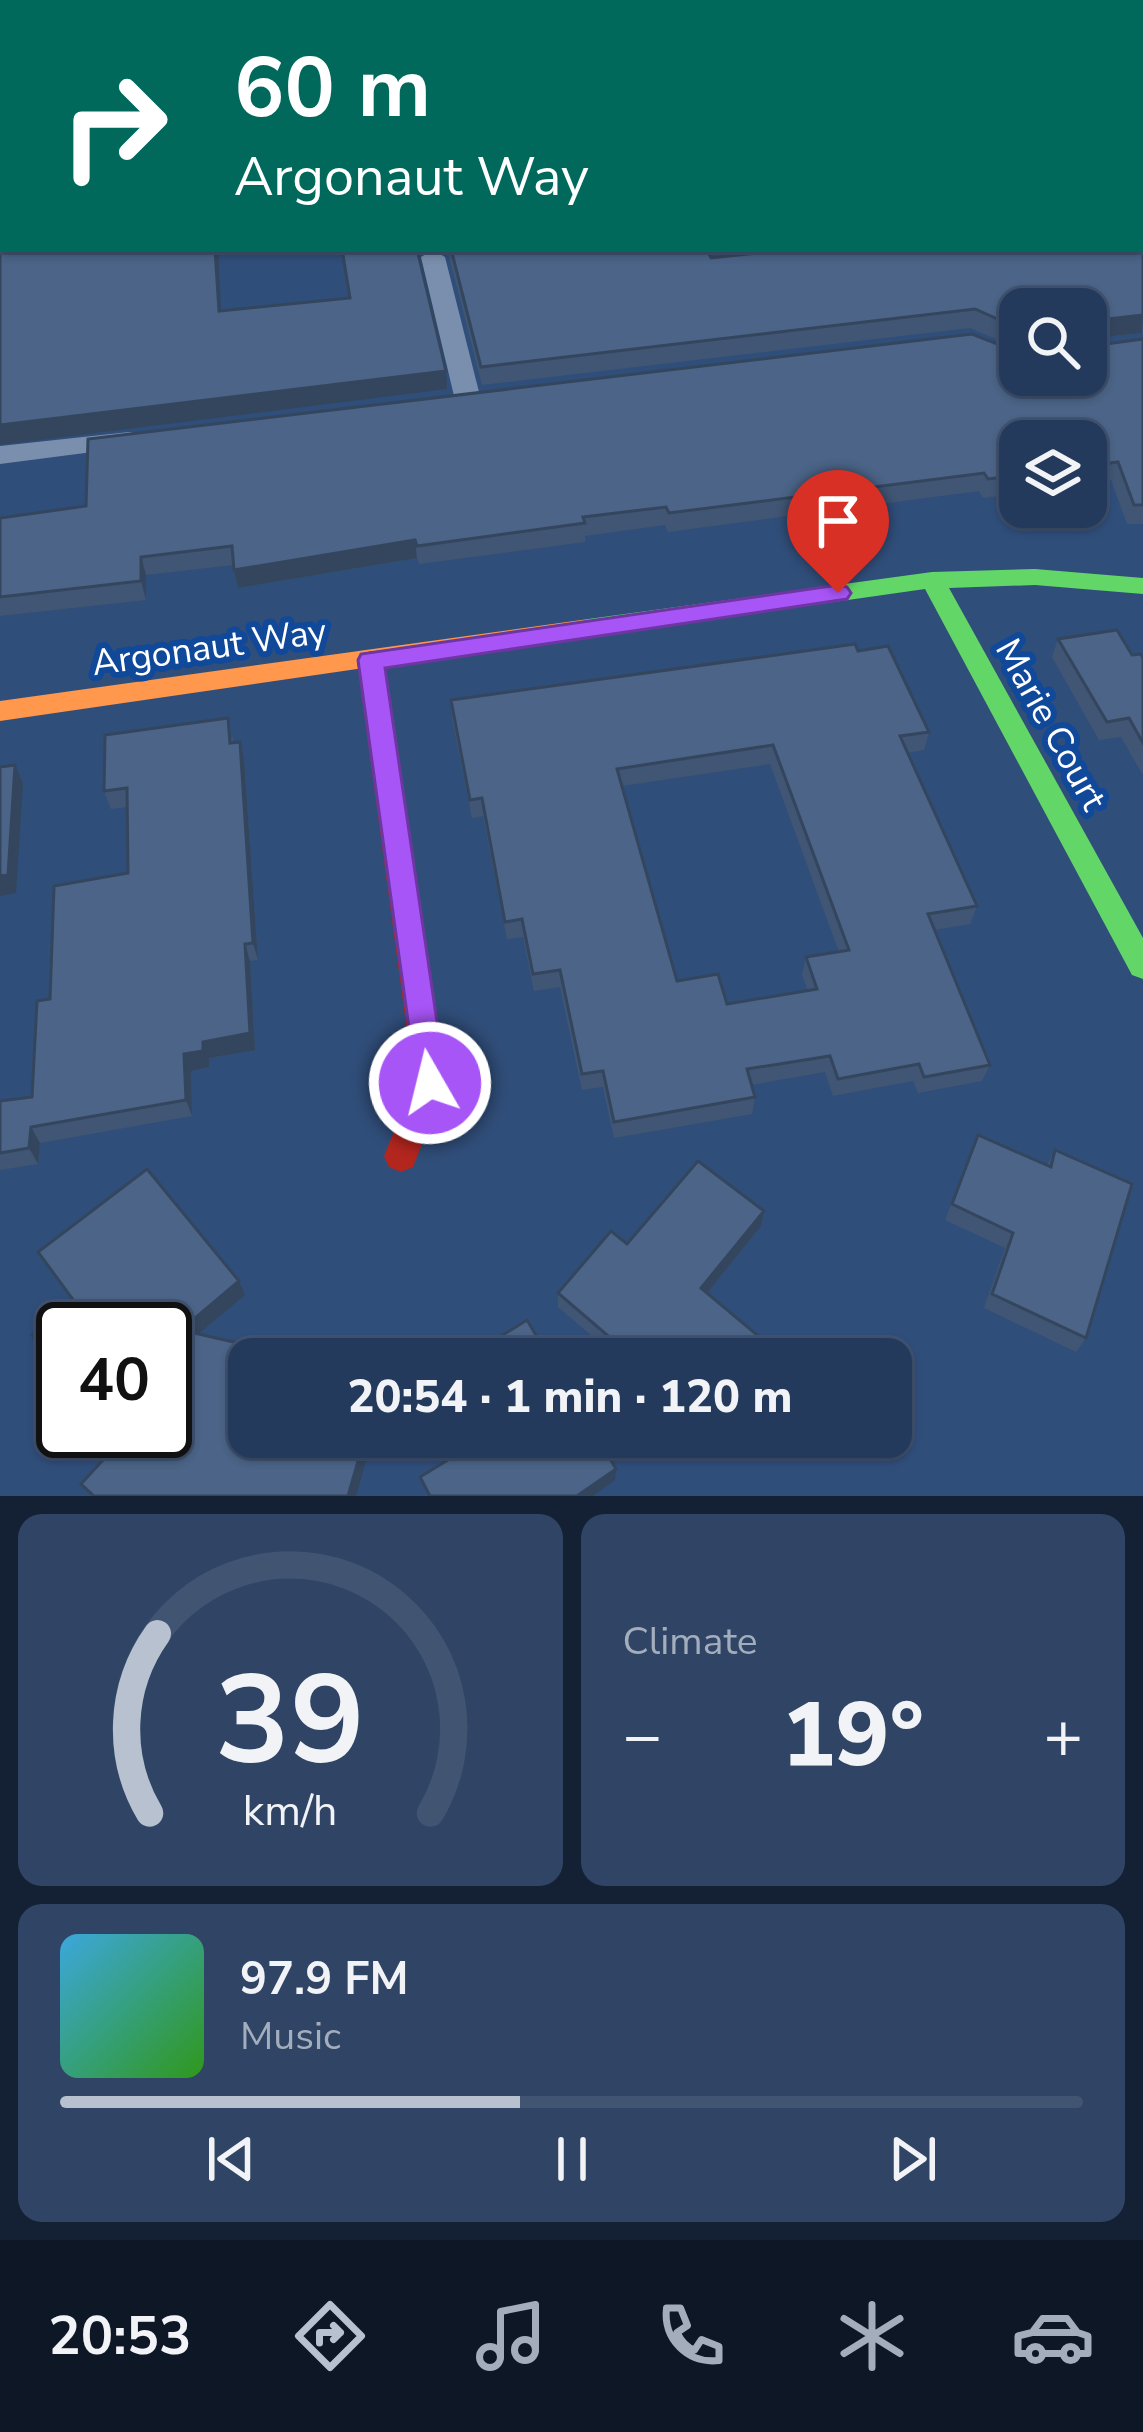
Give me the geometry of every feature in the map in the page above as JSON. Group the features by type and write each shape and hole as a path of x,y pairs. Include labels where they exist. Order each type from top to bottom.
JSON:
{"street":[{"name":"Argonaut Way","path":"0,711 932,580 1035,577 1143,586"},
{"name":"Marie Court","path":"932,580 1143,966"},
{"path":"370,660 430,1083 401,1156"}],"lane":[{"path":"433,257 468,400"},
{"path":"0,455 164,436"}],"building":[{"path":"0,252 215,252 219,311 350,298 342,252 418,252 446,371 0,425"},
{"path":"452,252 708,252 711,258 767,252 1143,252 1143,315 1107,319 1107,288 999,288 999,320 975,309 481,367"},
{"path":"972,334 999,345 999,396 1107,396 1107,344 1143,339 1143,505 1134,505 1118,462 1107,463 1107,420 999,420 999,478 988,479 984,473 669,513 666,507 583,517 585,523 417,546 415,540 234,570 232,546 141,557 141,581 0,597 0,518 86,506 88,439"},
{"path":"1117,630 1132,655 1143,658 1143,743 1129,718 1107,722 1058,639"},
{"path":"855,644 858,651 888,646 929,732 900,736 977,906 928,914 990,1065 924,1077 919,1064 838,1079 830,1056 747,1069 755,1097 614,1122 603,1071 582,1074 560,970 533,974 522,919 505,922 482,798 470,800 451,700","holes":["773,745 849,950 806,957 817,989 727,1004 718,974 677,981 617,769"]},
{"path":"228,718 230,743 240,742 253,943 245,944 250,1033 203,1042 203,1051 184,1054 186,1100 31,1127 29,1148 0,1153 0,1101 32,1097 37,1001 50,999 54,886 128,873 127,788 104,791 105,735"},
{"path":"15,765 8,875 0,876 0,767"},
{"path":"978,1135 1051,1167 1055,1150 1132,1184 1086,1338 992,1294 1013,1233 952,1204"},
{"path":"698,1161 764,1211 701,1288 761,1338 610,1338 558,1293 611,1231 627,1244"},
{"path":"147,1169 239,1281 192,1321 192,1302 73,1302 38,1252"},
{"path":"527,1320 538,1338 498,1338"},
{"path":"192,1333 228,1341 228,1458 359,1458 348,1496 94,1496 81,1484 105,1458 192,1458"},
{"path":"451,1458 609,1458 616,1469 577,1496 430,1496 420,1477"}],"traffic: fast":[{"path":"581,629 932,580 1035,577 1143,586"},
{"path":"932,580 1143,966"}],"traffic: slow":[{"path":"0,711 581,629"}],"traffic: jam":[{"path":"370,660 430,1083 401,1156"}],"route":[{"path":"430,1083 370,660 838,593"}]}
